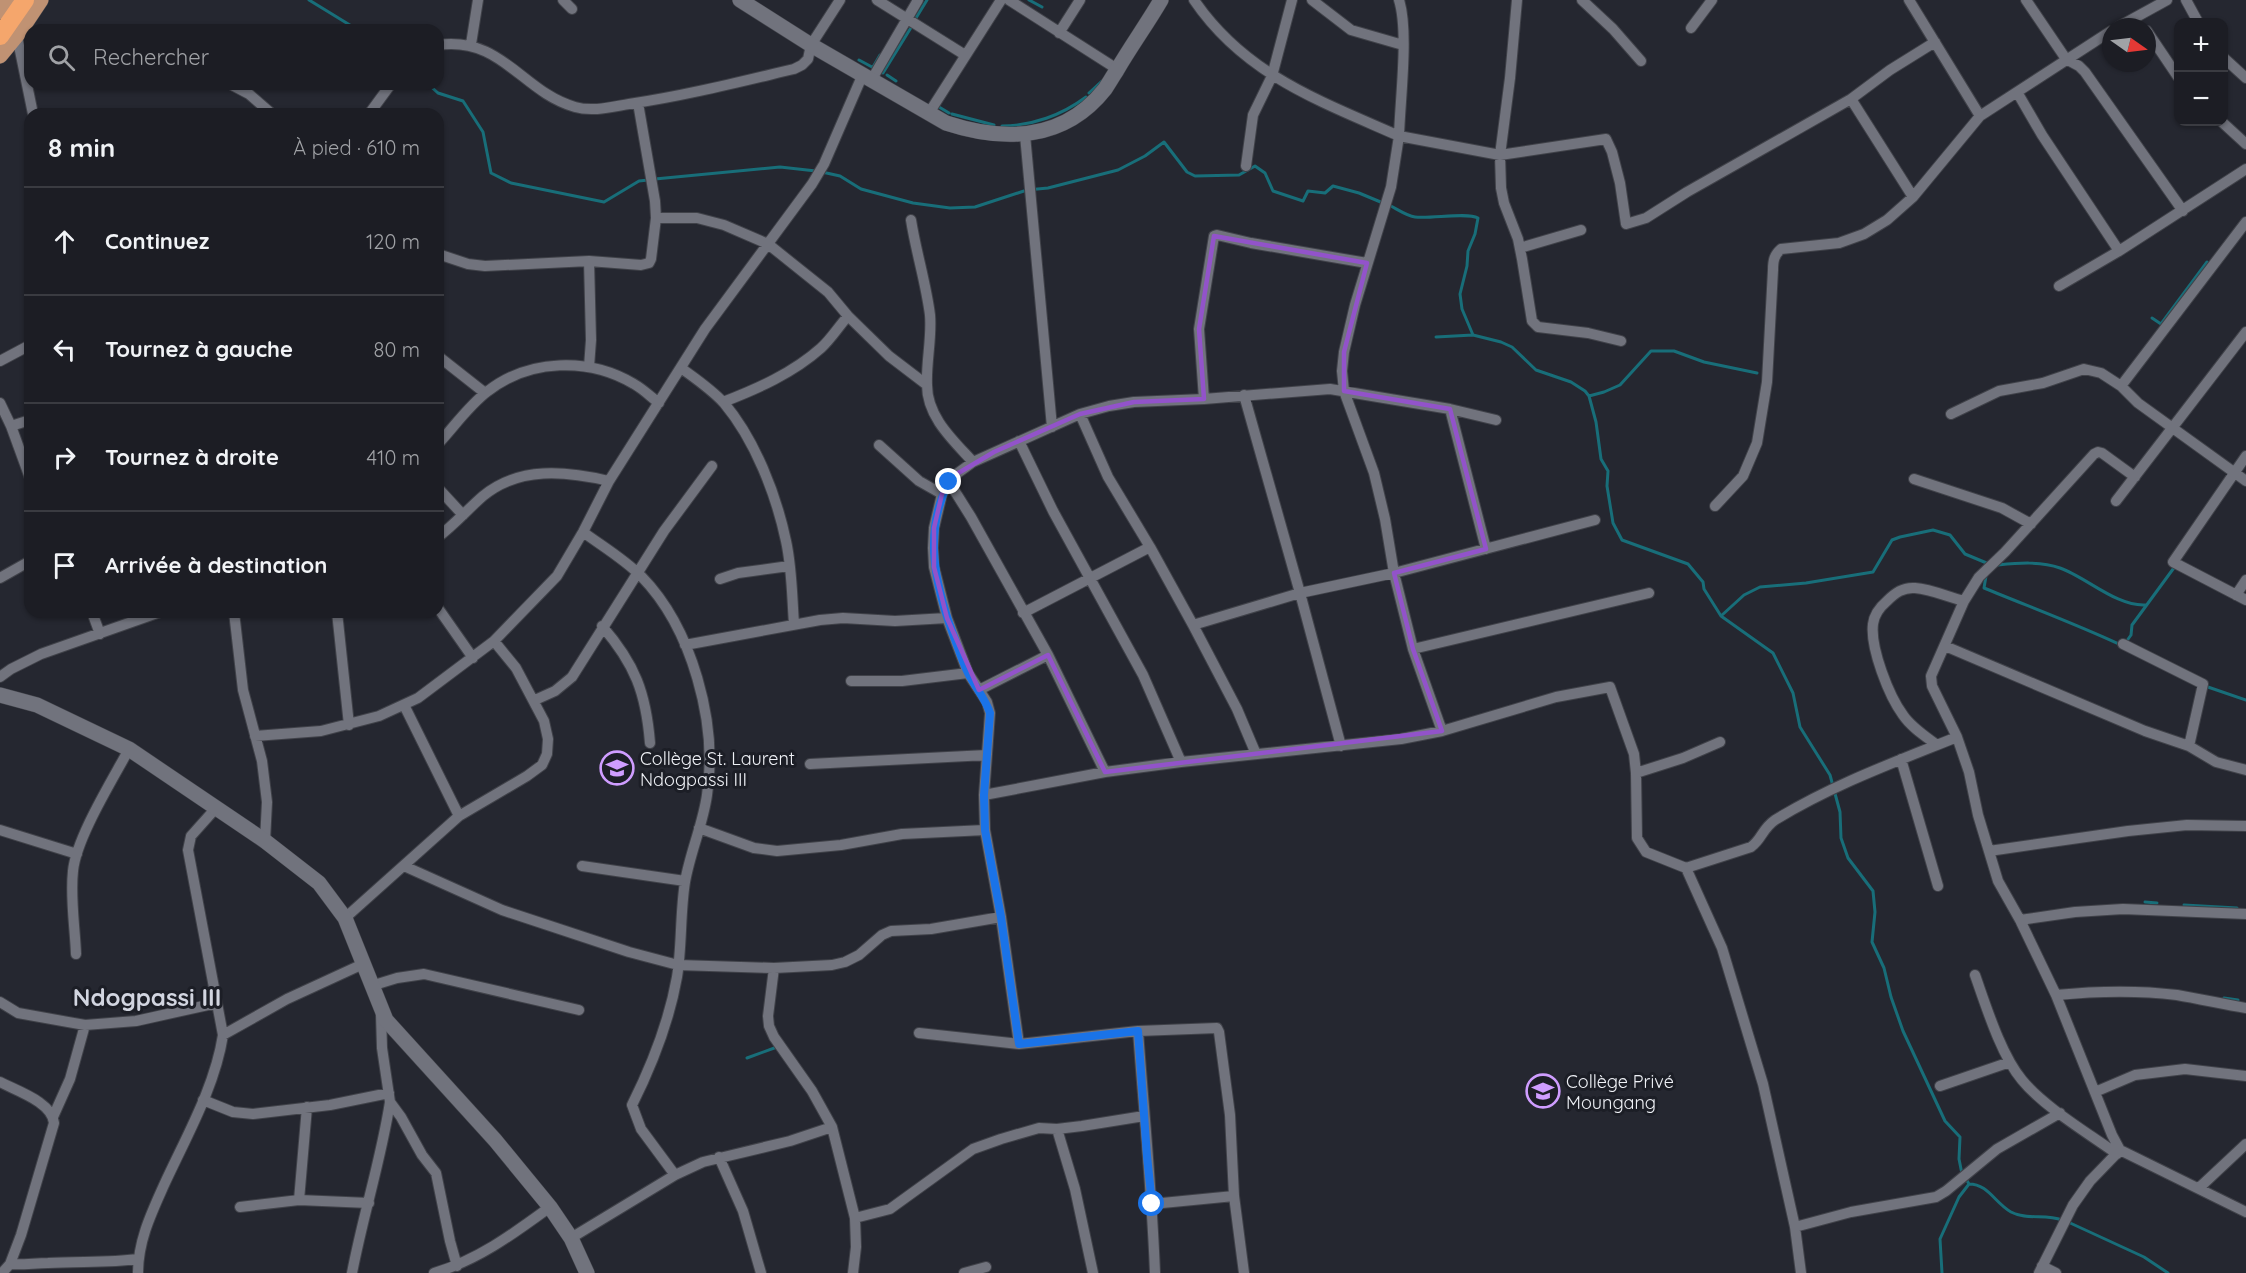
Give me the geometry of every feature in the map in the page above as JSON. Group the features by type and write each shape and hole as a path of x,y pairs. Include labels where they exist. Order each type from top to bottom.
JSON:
{"highway":[{"path":"9,3 17,34"}],"main road":[{"path":"0,56 40,0"},
{"path":"740,0 811,45 946,123 964,129 1025,135 1069,120 1105,89 1161,0"},
{"path":"0,695 37,705 129,749 265,841 319,883 345,918 381,1012 391,1026 495,1140 550,1207 571,1238 587,1273"}],"street":[{"path":"471,44 478,0"},
{"path":"562,0 572,9"},
{"path":"444,44 471,44 493,54 548,94 577,108 597,109 638,103 794,69 808,58 811,45 840,0"},
{"path":"876,0 965,55"},
{"path":"255,736 321,731 379,716 418,698 494,640 557,576 609,481 660,404 705,329 824,165 868,76 918,0"},
{"path":"930,113 1001,0"},
{"path":"1009,0 1117,69"},
{"path":"1059,33 1080,0"},
{"path":"1194,0 1219,32 1272,76 1294,89 1399,136 1500,155 1606,139 1620,183 1624,222 1628,224 1646,218 1687,192 1851,99 1890,70 1935,42"},
{"path":"1246,166 1253,115 1272,76 1292,0"},
{"path":"1312,0 1336,21 1351,30 1402,45"},
{"path":"1399,0 1402,11 1399,136 1391,187 1367,263 1344,352 1342,371 1344,391 1374,473 1394,573 1413,649 1442,731"},
{"path":"1517,0 1500,155 1504,202 1520,248 1532,321 1534,325 1621,340"},
{"path":"1582,0 1613,29 1641,61"},
{"path":"1691,28 1712,0"},
{"path":"1909,0 1980,116"},
{"path":"2026,0 2066,59 2085,72 2183,211"},
{"path":"2132,18 2149,4 2167,0"},
{"path":"2186,0 2196,18"},
{"path":"17,34 24,69"},
{"path":"1715,506 1743,476 1757,443 1767,381 1773,270 1777,253 1781,249 1839,243 1864,234 1887,220 1913,197 1980,116 2102,37"},
{"path":"2156,44 2175,72"},
{"path":"2228,62 2246,78"},
{"path":"28,90 32,108"},
{"path":"241,90 265,108"},
{"path":"373,108 387,90"},
{"path":"2017,92 2047,144 2120,250"},
{"path":"1851,99 1913,197"},
{"path":"444,256 468,264 485,266 589,261 641,265 649,263 656,218 650,164 638,103"},
{"path":"2226,126 2246,144"},
{"path":"1025,135 1052,427"},
{"path":"2059,286 2183,211 2246,169"},
{"path":"656,218 697,218 724,225 768,244 828,292 848,316 889,356 927,385"},
{"path":"911,220 916,254 927,291 930,319 928,401 934,414 973,462"},
{"path":"2121,386 2246,222"},
{"path":"1520,248 1581,230"},
{"path":"1204,399 1199,329 1214,236 1367,263"},
{"path":"589,261 589,367"},
{"path":"723,402 766,384 800,364 822,348 848,316"},
{"path":"2116,501 2246,332"},
{"path":"0,361 24,348"},
{"path":"444,361 485,393"},
{"path":"444,437 485,393 504,379 524,371 557,364 589,367 634,384 660,404"},
{"path":"681,368 723,402 750,443 766,478 786,543 794,624"},
{"path":"1951,414 1999,391 2043,383 2084,369 2101,373 2121,386 2138,403 2246,481"},
{"path":"1019,1044 1001,917 985,830 984,795 990,713 987,702 968,674 947,618 934,567 934,528 942,494 949,482 959,471 973,462 1080,414 1134,402 1204,399 1317,388 1450,409 1496,420"},
{"path":"1244,395 1341,746"},
{"path":"0,403 24,462"},
{"path":"1450,409 1485,549"},
{"path":"1080,414 1108,477 1193,625 1237,709 1256,754"},
{"path":"11,426 24,422"},
{"path":"1019,441 1053,510 1143,675 1181,762"},
{"path":"879,445 920,481 942,494"},
{"path":"2119,1152 2056,995 2020,920 1998,881 1969,772 1957,737 1932,686 1931,676 1964,601 1978,577 2098,452 2135,477"},
{"path":"2246,456 2173,562 2241,598 2246,580"},
{"path":"535,700 555,691 572,677 602,626 639,574 664,531 712,465"},
{"path":"444,532 497,486 531,474 577,473 609,481"},
{"path":"1914,479 2002,507 2031,524"},
{"path":"949,482 971,517 1048,656 1105,772"},
{"path":"444,494 464,515"},
{"path":"1193,625 1300,593 1394,573 1595,520"},
{"path":"583,532 639,574 670,613 686,645 703,700 710,754 707,795 685,881 674,989 661,1039 632,1105 641,1129 675,1175"},
{"path":"1023,613 1150,547"},
{"path":"0,578 24,564"},
{"path":"720,579 738,573 789,566"},
{"path":"1937,745 1904,716 1896,704 1886,685 1873,624 1882,606 1903,589 1915,588 1931,591 1964,601"},
{"path":"1413,649 1648,593"},
{"path":"444,617 473,658"},
{"path":"94,618 100,634"},
{"path":"0,677 41,654 144,618"},
{"path":"235,618 243,690 262,761 267,802 265,841"},
{"path":"338,618 349,724"},
{"path":"686,645 794,624 843,618 895,621 947,618"},
{"path":"602,626 615,641 644,696 650,743"},
{"path":"345,918 405,867 459,816 542,765 547,754 548,739 544,721 535,700 516,669 494,640"},
{"path":"2123,644 2202,684 2189,746"},
{"path":"1945,646 2145,731 2189,746 2216,762 2246,770"},
{"path":"979,690 1048,656"},
{"path":"851,681 902,681 968,674"},
{"path":"984,795 1105,772 1401,739 1442,731 1520,707 1607,687 1611,690 1634,754 1637,838 1646,852 1686,868 1751,847 1765,827 1776,820 1864,774 1957,737"},
{"path":"404,705 459,816"},
{"path":"1636,773 1683,758 1720,742"},
{"path":"76,954 73,871 77,854 94,814 129,749"},
{"path":"810,764 987,755"},
{"path":"1901,759 1938,886"},
{"path":"138,1273 138,1259 145,1227 203,1100 221,1047 223,1035 188,850 192,836 216,808"},
{"path":"1989,851 2187,825 2246,826"},
{"path":"699,828 754,848 777,851 840,845 902,834 985,830"},
{"path":"0,830 77,854"},
{"path":"582,866 685,881"},
{"path":"405,867 502,910 629,952 678,964 774,968 845,962 860,956 891,931 931,929 1001,917"},
{"path":"1686,868 1722,948 1772,1117 1795,1227 1801,1273"},
{"path":"2020,920 2075,912 2123,909 2246,914"},
{"path":"223,1035 287,999 363,964"},
{"path":"774,968 768,1016 769,1026 774,1037 812,1091 832,1127 855,1218 856,1247 853,1273"},
{"path":"371,986 397,978 424,974 579,1010"},
{"path":"1975,975 2010,1062 2032,1090 2060,1113 2119,1152 2200,1188 2246,1212"},
{"path":"2056,995 2093,991 2133,992 2176,995 2246,1008"},
{"path":"0,1002 18,1013 85,1025 136,1021 217,1003"},
{"path":"352,1273 358,1240 379,1165 389,1098 382,1048 381,1012"},
{"path":"53,1117 70,1079 85,1025"},
{"path":"919,1033 1019,1044 1138,1031 1212,1028 1219,1032 1230,1115 1234,1196 1244,1273"},
{"path":"1138,1031 1152,1204 1155,1273"},
{"path":"1940,1086 2010,1062"},
{"path":"2095,1092 2135,1075 2185,1069 2246,1076"},
{"path":"0,1082 46,1107 53,1117 54,1124 31,1204 10,1264 2,1273"},
{"path":"203,1100 243,1114 389,1098"},
{"path":"389,1098 422,1155 436,1173 457,1266"},
{"path":"299,1200 307,1107"},
{"path":"1795,1227 1851,1212 1936,1197 1997,1149 2060,1113"},
{"path":"855,1218 890,1209 973,1149 1028,1130 1057,1129 1144,1116"},
{"path":"571,1238 675,1175 703,1162 790,1141 832,1127"},
{"path":"1057,1129 1075,1189 1093,1273"},
{"path":"2200,1188 2246,1144"},
{"path":"2056,1273 2041,1270 2073,1204 2090,1181 2119,1152"},
{"path":"719,1157 743,1211 761,1273"},
{"path":"1152,1204 1234,1196"},
{"path":"240,1207 299,1200 369,1203"},
{"path":"434,1273 457,1266 493,1248 550,1207"},
{"path":"10,1264 109,1263 138,1259"},
{"path":"964,1273 986,1267"}],"highlighted area":[{"path":"1214,236 1367,263 1344,352 1344,391 1450,409 1486,549 1394,573 1413,649 1442,731 1105,772 1048,655 979,690 947,618 934,567 934,528 942,494 955,475 994,452 1080,414 1134,402 1204,399 1199,329"}],"waterway":[{"path":"309,0 348,24"},
{"path":"916,18 927,0"},
{"path":"1029,0 1042,7"},
{"path":"883,73 912,26"},
{"path":"873,67 880,55"},
{"path":"859,60 872,67"},
{"path":"887,75 896,81"},
{"path":"1089,93 1102,81"},
{"path":"435,90 463,101 483,132 491,173 511,183 604,202 639,181 648,180"},
{"path":"1002,126 1035,122 1067,109 1086,97"},
{"path":"939,107 949,113"},
{"path":"952,114 994,125"},
{"path":"822,172 840,176 861,189 913,203 950,208 975,207 1027,190 1048,188 1118,170 1145,156 1164,142 1187,172 1195,176 1239,175 1255,166 1265,173 1273,191 1303,201 1308,191 1325,193 1333,186 1383,203"},
{"path":"655,179 780,167 816,171"},
{"path":"1389,205 1415,217 1473,216 1478,218 1468,251 1460,294 1462,309 1473,335"},
{"path":"2152,318 2161,324 2207,262"},
{"path":"1436,337 1473,335 1501,342 1512,347 1536,370 1571,382 1585,391 1589,396 1596,422 1601,459 1608,471 1607,486 1613,523 1622,540 1688,564 1703,582 1704,589 1721,616 1773,653 1793,693 1800,727 1830,775 1840,812 1841,838 1848,858 1873,891 1875,912 1872,942 1884,968 1903,1031 1945,1121 1960,1137 1959,1159 1962,1174"},
{"path":"1589,396 1620,385 1651,351 1674,351 1704,362 1757,373"},
{"path":"1721,616 1744,595 1760,587 1806,583 1873,572 1892,540 1933,530 1950,535 1965,554 1989,564"},
{"path":"1998,565 2029,563 2053,566 2070,572 2113,597 2146,605"},
{"path":"2126,642 2131,635 2132,625 2176,565"},
{"path":"1986,576 1984,588 2121,645"},
{"path":"2205,686 2246,700"},
{"path":"2145,902 2157,903"},
{"path":"2184,905 2237,908"},
{"path":"2224,998 2238,1000"},
{"path":"747,1058 777,1047"},
{"path":"1966,1179 1969,1184 1986,1190 2011,1212 2023,1216 2062,1220"},
{"path":"1942,1273 1940,1239 1959,1197 1969,1184"},
{"path":"2068,1222 2144,1257 2168,1273"}],"place":[{"name":"Collège St. Laurent Ndogpassi III","path":"617,768"},
{"name":"Collège Privé Moungang","path":"1543,1091"}],"district":[{"name":"Ndogpassi III","path":"147,997"}],"route":[{"path":"949,482 942,494 934,528 934,567 947,618 968,674 987,702 990,713 984,795 985,830 1001,917 1019,1044 1138,1031 1152,1204"}]}
